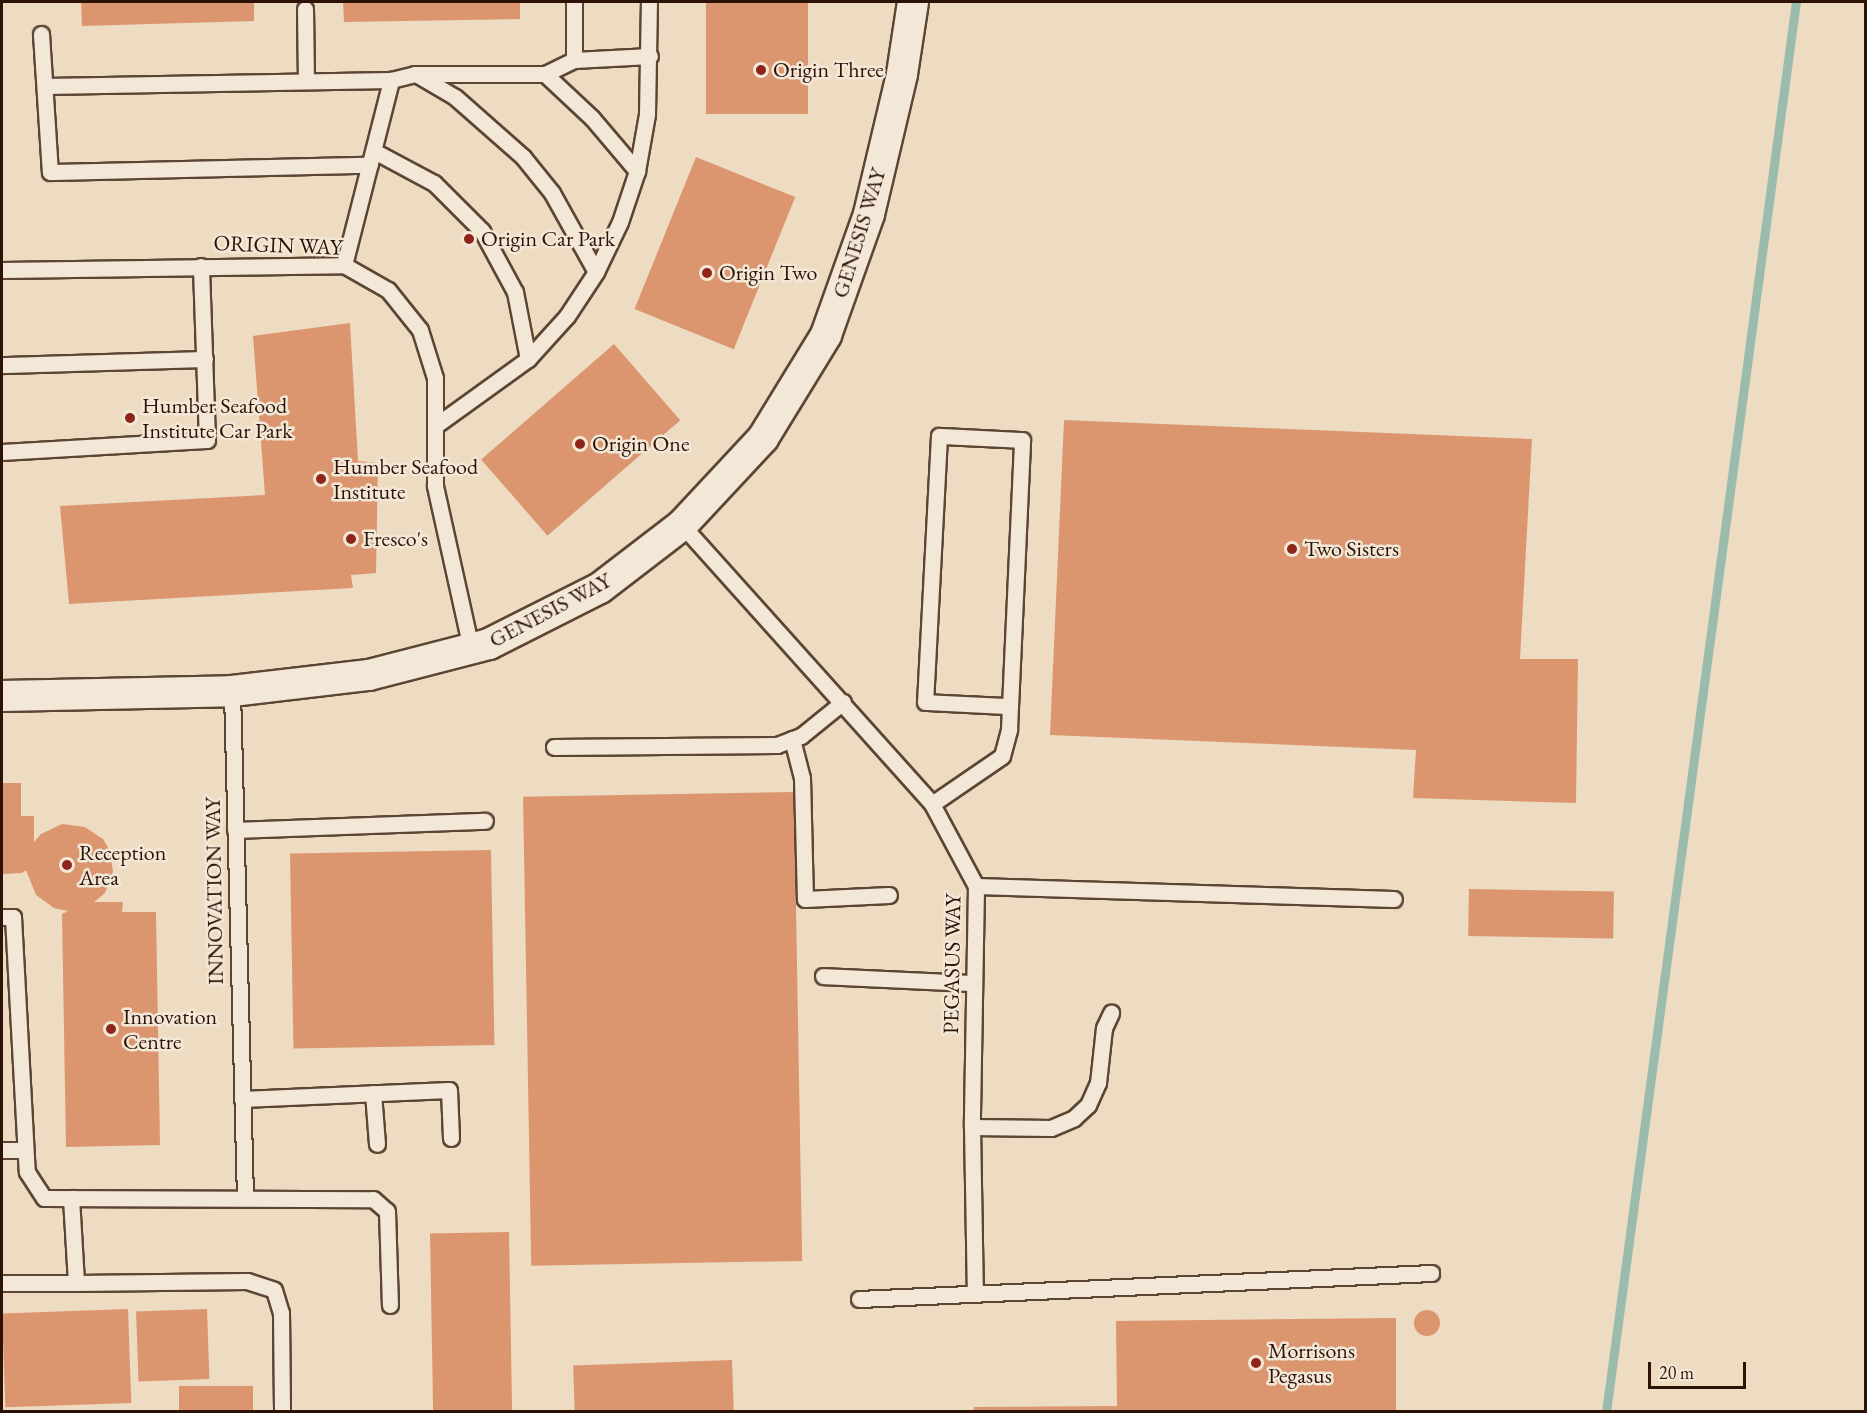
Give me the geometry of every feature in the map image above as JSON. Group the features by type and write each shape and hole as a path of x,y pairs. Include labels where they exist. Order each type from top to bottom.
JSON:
{"street":[{"name":"GENESIS WAY","path":"2,696 232,691 369,675 471,649 600,588 682,525 763,438 826,335 869,214 902,74 913,2"}],"lane":[{"path":"574,2 574,60"},
{"path":"435,426 528,359 567,316 596,273 620,222 637,171 647,114 650,56 649,2"},
{"path":"305,9 306,81"},
{"path":"41,34 50,172 372,158 434,183 482,231 515,292 528,359"},
{"path":"45,86 391,80 415,74 545,74 574,60 650,56"},
{"path":"415,74 455,97 523,157 552,192 596,273"},
{"path":"545,74 592,118 637,171"},
{"path":"344,265 391,80"},
{"name":"ORIGIN WAY","path":"2,270 344,265 388,290 420,330 435,378 435,486 471,649"},
{"path":"2,452 207,440 201,266"},
{"path":"2,365 205,358"},
{"path":"932,804 1002,756 1009,729 1008,706 1022,440 939,436 925,702 1008,706"},
{"name":"PEGASUS WAY","path":"682,525 932,804 976,886 972,1127 975,1294"},
{"name":"INNOVATION WAY","path":"232,691 245,1198"},
{"path":"554,747 777,745 792,740 843,702"},
{"path":"792,740 801,778 805,899 888,895"},
{"path":"235,830 485,821"},
{"path":"976,886 1394,899"},
{"path":"7,917 24,1150 27,1172 44,1198 373,1199 387,1211 390,1305"},
{"path":"823,976 974,983"},
{"path":"972,1127 1051,1128 1074,1118 1088,1105 1098,1083 1104,1028 1111,1013"},
{"path":"242,1099 449,1090 451,1138"},
{"path":"374,1094 377,1144"},
{"path":"2,1150 24,1150"},
{"path":"71,1198 76,1283"},
{"path":"859,1299 1124,1289 1431,1273"},
{"path":"2,1283 247,1281 274,1290 281,1313 282,1412"}],"building":[{"path":"81,2 254,2 254,21 82,26"},
{"path":"343,2 520,2 520,19 344,22"},
{"name":"Origin Three","path":"706,2 808,2 808,114 706,114"},
{"name":"Origin Two","path":"696,157 795,197 734,349 635,309"},
{"name":"Humber Seafood Institute","path":"350,323 358,461 378,463 376,573 351,575 353,588 69,604 60,506 265,495 253,336"},
{"name":"Origin One","path":"614,344 680,420 547,536 481,459"},
{"name":"Two Sisters","path":"1064,420 1532,439 1520,659 1578,659 1576,803 1413,798 1416,750 1050,735"},
{"name":"Innovation Centre","path":"2,783 21,783 21,816 34,816 34,842 41,834 62,824 85,827 103,839 109,849 113,871 105,893 94,902 123,902 122,912 156,912 160,1145 66,1147 62,914 68,911 54,908 36,895 26,870 22,873 2,874"},
{"path":"794,792 802,1261 531,1266 523,797"},
{"path":"491,850 494,1045 293,1048 290,854"},
{"path":"1469,889 1614,892 1613,939 1468,936"},
{"path":"509,1232 512,1412 433,1412 430,1233"},
{"path":"128,1309 131,1403 5,1407 2,1313"},
{"path":"207,1309 209,1379 138,1381 136,1311"},
{"path":"1427,1310 1436,1314 1440,1323 1436,1332 1427,1336 1418,1332 1414,1323 1418,1314"},
{"name":"Morrisons Pegasus","path":"1396,1318 1396,1412 973,1412 974,1407 1117,1406 1116,1321"},
{"path":"732,1360 734,1412 575,1412 573,1366"},
{"path":"179,1386 253,1386 253,1412 179,1412"}],"waterway":[{"path":"1606,1412 1796,2"}],"place":[{"name":"Origin Three","path":"761,70"},
{"name":"Origin Car Park","path":"469,239"},
{"name":"Origin Two","path":"707,273"},
{"name":"Humber Seafood Institute Car Park","path":"130,418"},
{"name":"Origin One","path":"580,444"},
{"name":"Humber Seafood Institute","path":"321,479"},
{"name":"Fresco's","path":"351,539"},
{"name":"Two Sisters","path":"1292,549"},
{"name":"Reception Area","path":"67,865"},
{"name":"Innovation Centre","path":"111,1029"},
{"name":"Morrisons Pegasus","path":"1256,1363"}]}
